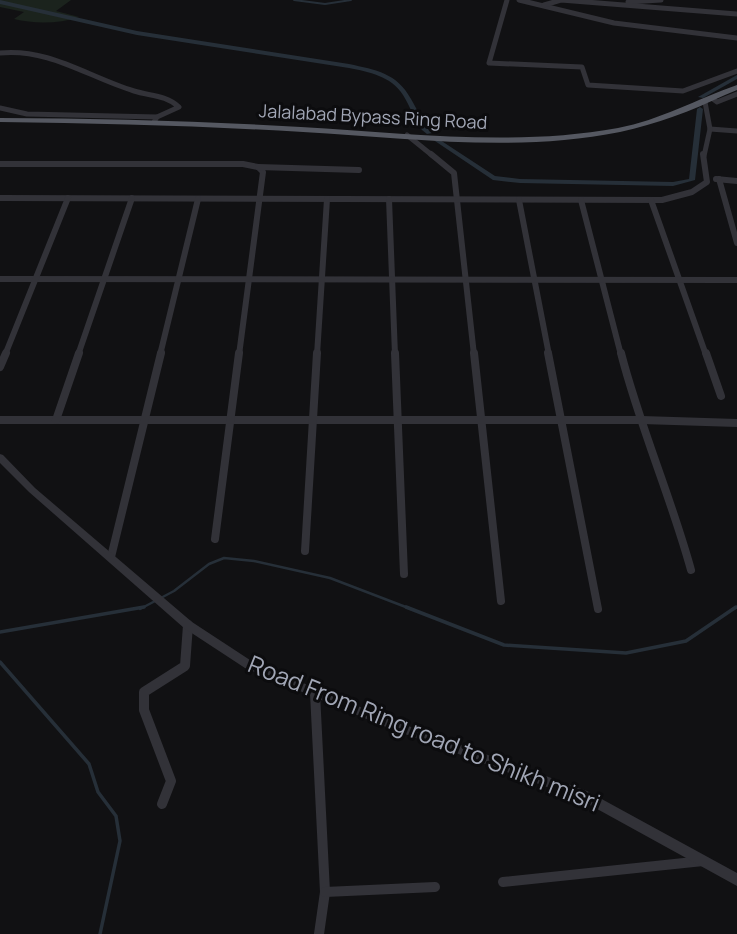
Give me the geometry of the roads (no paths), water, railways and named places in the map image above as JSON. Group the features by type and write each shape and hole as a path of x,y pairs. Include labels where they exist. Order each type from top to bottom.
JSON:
{"highway":[{"name":"Jalalabad Bypass Ring Road","path":"0,120 156,119 502,139 587,135 636,126 737,87"}],"street":[{"path":"507,0 489,63 582,67 587,85 683,92 737,71"},
{"path":"519,0 614,23 737,38"},
{"path":"541,5 561,0 737,14"},
{"path":"622,5 630,1 661,0"},
{"path":"0,53 21,51 49,57 134,91 170,99 178,107 156,119 27,114 0,108"},
{"path":"706,180 703,151 710,129 709,100 717,102 737,94"},
{"path":"710,129 737,131"},
{"path":"407,135 454,173 501,601"},
{"path":"0,164 243,164 258,167 359,170"},
{"path":"215,539 259,199 262,172 258,167"},
{"path":"719,179 737,243"},
{"path":"0,198 652,200 692,192 706,180 737,180"},
{"path":"0,367 68,198"},
{"path":"56,420 132,198"},
{"path":"111,557 198,199"},
{"path":"305,551 327,199"},
{"path":"389,199 404,574"},
{"path":"519,200 598,610"},
{"path":"581,200 632,396 679,526 691,570"},
{"path":"652,200 721,396"},
{"path":"0,279 737,280"},
{"path":"0,420 642,420 736,425"},
{"name":"Road From Ring road to Shikh misri","path":"0,457 32,490 182,620 249,666 583,794 737,880"},
{"path":"162,804 172,780 144,710 144,692 185,666 182,620"},
{"path":"315,693 325,892 319,934"},
{"path":"503,882 706,861"},
{"path":"325,892 435,887"}],"waterway":[{"path":"294,0 325,4 351,0"},
{"path":"0,2 137,33 349,66 376,73 389,78 400,87 420,123 429,133"},
{"path":"701,97 737,77"},
{"path":"435,139 493,178 673,184 692,180 700,109"},
{"path":"144,607 174,591 209,564 224,558 254,561 330,578 411,609"},
{"path":"0,632 144,607"},
{"path":"140,609 144,607"},
{"path":"406,607 504,645 626,653 686,641 736,607"},
{"path":"0,662 89,764 98,792 116,816 120,841 100,934"}]}
